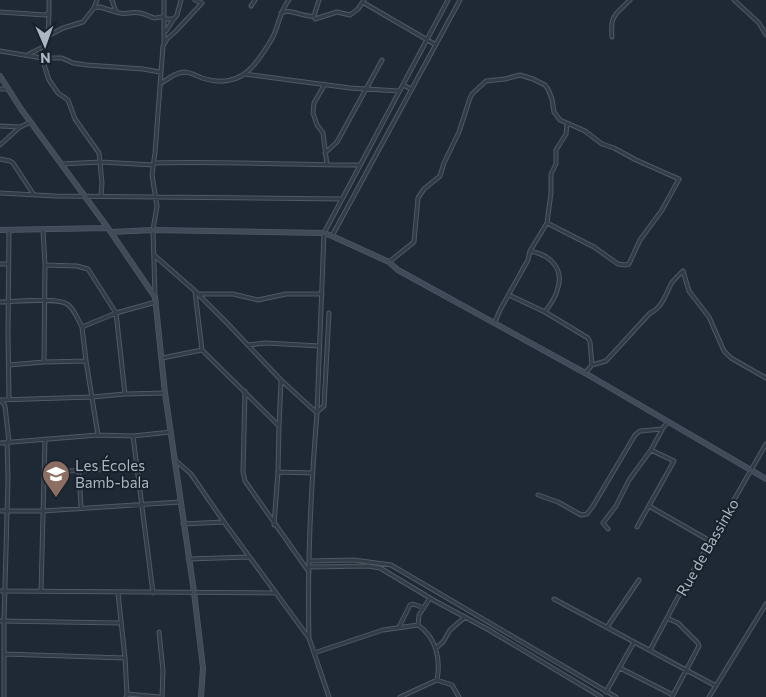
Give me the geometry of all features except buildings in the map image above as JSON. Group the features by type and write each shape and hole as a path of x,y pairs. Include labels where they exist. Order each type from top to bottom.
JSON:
{"street":[{"path":"27,54 46,46 50,13 49,0"},
{"path":"48,36 63,28 83,22 94,8 97,0"},
{"path":"112,0 116,12"},
{"path":"164,0 165,32 160,72 152,182 156,196 157,212 153,230 156,300 165,393 203,668 201,697"},
{"path":"165,32 177,14 180,0"},
{"path":"195,0 202,3"},
{"path":"164,42 207,0"},
{"path":"250,6 255,0"},
{"path":"160,84 172,76 184,72 213,81 224,82 244,74 252,67 275,33 281,13 289,0"},
{"path":"281,13 293,11 305,16 314,16 319,0"},
{"path":"329,697 309,638 312,473 317,412 324,233 448,0"},
{"path":"332,236 460,0"},
{"path":"612,37 611,21 615,14 630,0"},
{"path":"734,0 759,23 766,35"},
{"path":"315,19 337,12 350,15 364,2 378,13 400,23 436,45"},
{"path":"94,8 100,7 129,15 141,13 154,18 174,19"},
{"path":"0,12 41,16 50,13"},
{"path":"0,51 42,58 59,57 77,64 143,68 160,72"},
{"path":"42,58 49,80 58,93 68,100 75,119 99,153 101,162 101,195"},
{"path":"325,153 337,142 382,60"},
{"path":"244,74 399,91"},
{"path":"389,262 414,242 418,198 424,189 440,176 470,98 486,81 520,75 544,84 551,93 552,107 557,117 567,124 585,131 602,144 678,179 662,210 640,240 629,264 618,264 594,247 547,223"},
{"path":"0,76 30,122 109,230 156,300"},
{"path":"326,84 314,103 313,113 317,125 324,133 327,165"},
{"path":"403,85 411,90"},
{"path":"0,89 8,89"},
{"path":"0,145 20,127 30,122"},
{"path":"495,322 528,260 530,251 547,223 552,170 556,164 556,150 566,134 567,124"},
{"path":"0,126 20,127"},
{"path":"0,158 10,160 13,163 34,195"},
{"path":"60,164 204,162 360,165"},
{"path":"0,193 34,195 342,198"},
{"path":"0,230 324,233 389,262 398,270 585,373 766,480"},
{"path":"43,230 45,265 44,362"},
{"path":"9,231 10,399"},
{"path":"530,251 540,253 550,258 556,264 558,290 545,312"},
{"path":"154,255 196,293 281,380 317,412"},
{"path":"0,264 8,264"},
{"path":"45,265 77,266 88,269 116,313 125,394"},
{"path":"585,373 592,365 606,360 654,312 667,296 672,282 683,272 689,291 709,317 724,351 731,358 766,378"},
{"path":"196,293 233,294 258,300 286,294 322,294"},
{"path":"196,293 202,350 279,426"},
{"path":"508,295 545,312 588,338 592,350 592,365"},
{"path":"82,327 156,300"},
{"path":"0,302 60,301 67,303 71,307 82,327 98,435"},
{"path":"317,412 324,406 329,313"},
{"path":"247,345 266,343 319,346"},
{"path":"162,358 202,350"},
{"path":"9,365 86,361"},
{"path":"274,525 281,380"},
{"path":"245,391 244,482 309,573"},
{"path":"4,697 2,621 5,591 8,442 4,406 0,400 165,393"},
{"path":"608,529 603,523 616,506 629,480 651,450 668,422"},
{"path":"538,495 558,502 581,515 587,514 634,435 640,431 662,429"},
{"path":"0,443 98,435 133,436 170,432"},
{"path":"133,436 153,593"},
{"path":"41,591 44,439"},
{"name":"Rue de Bassinko","path":"650,650 710,541 765,447"},
{"path":"637,526 674,461 651,450"},
{"path":"174,459 191,474 309,638"},
{"path":"44,472 79,472 137,468"},
{"path":"79,472 81,508"},
{"path":"278,472 312,473"},
{"path":"0,511 43,511 142,506 180,502"},
{"path":"649,506 710,541"},
{"path":"183,524 224,522"},
{"path":"188,559 249,557"},
{"path":"310,561 354,560 391,565 616,697"},
{"path":"309,567 368,566 380,568 562,672 601,697"},
{"path":"607,626 639,580"},
{"path":"0,591 275,593"},
{"path":"118,593 127,696 161,697 163,671 159,632"},
{"path":"418,625 419,615 430,598"},
{"path":"554,599 716,686"},
{"path":"399,627 410,605 413,604 424,608"},
{"path":"709,697 766,604"},
{"path":"436,648 443,642 450,630 466,617"},
{"path":"620,668 672,696 698,648 698,643 678,622 667,618"},
{"path":"2,621 121,623"},
{"path":"314,654 383,630 418,625 425,629 436,648 438,662 437,680"},
{"path":"606,692 634,642"},
{"path":"4,654 125,658"},
{"path":"400,697 437,680 452,685 459,697"}],"place":[{"name":"Les Écoles Bamb-bala","path":"56,498"}]}
